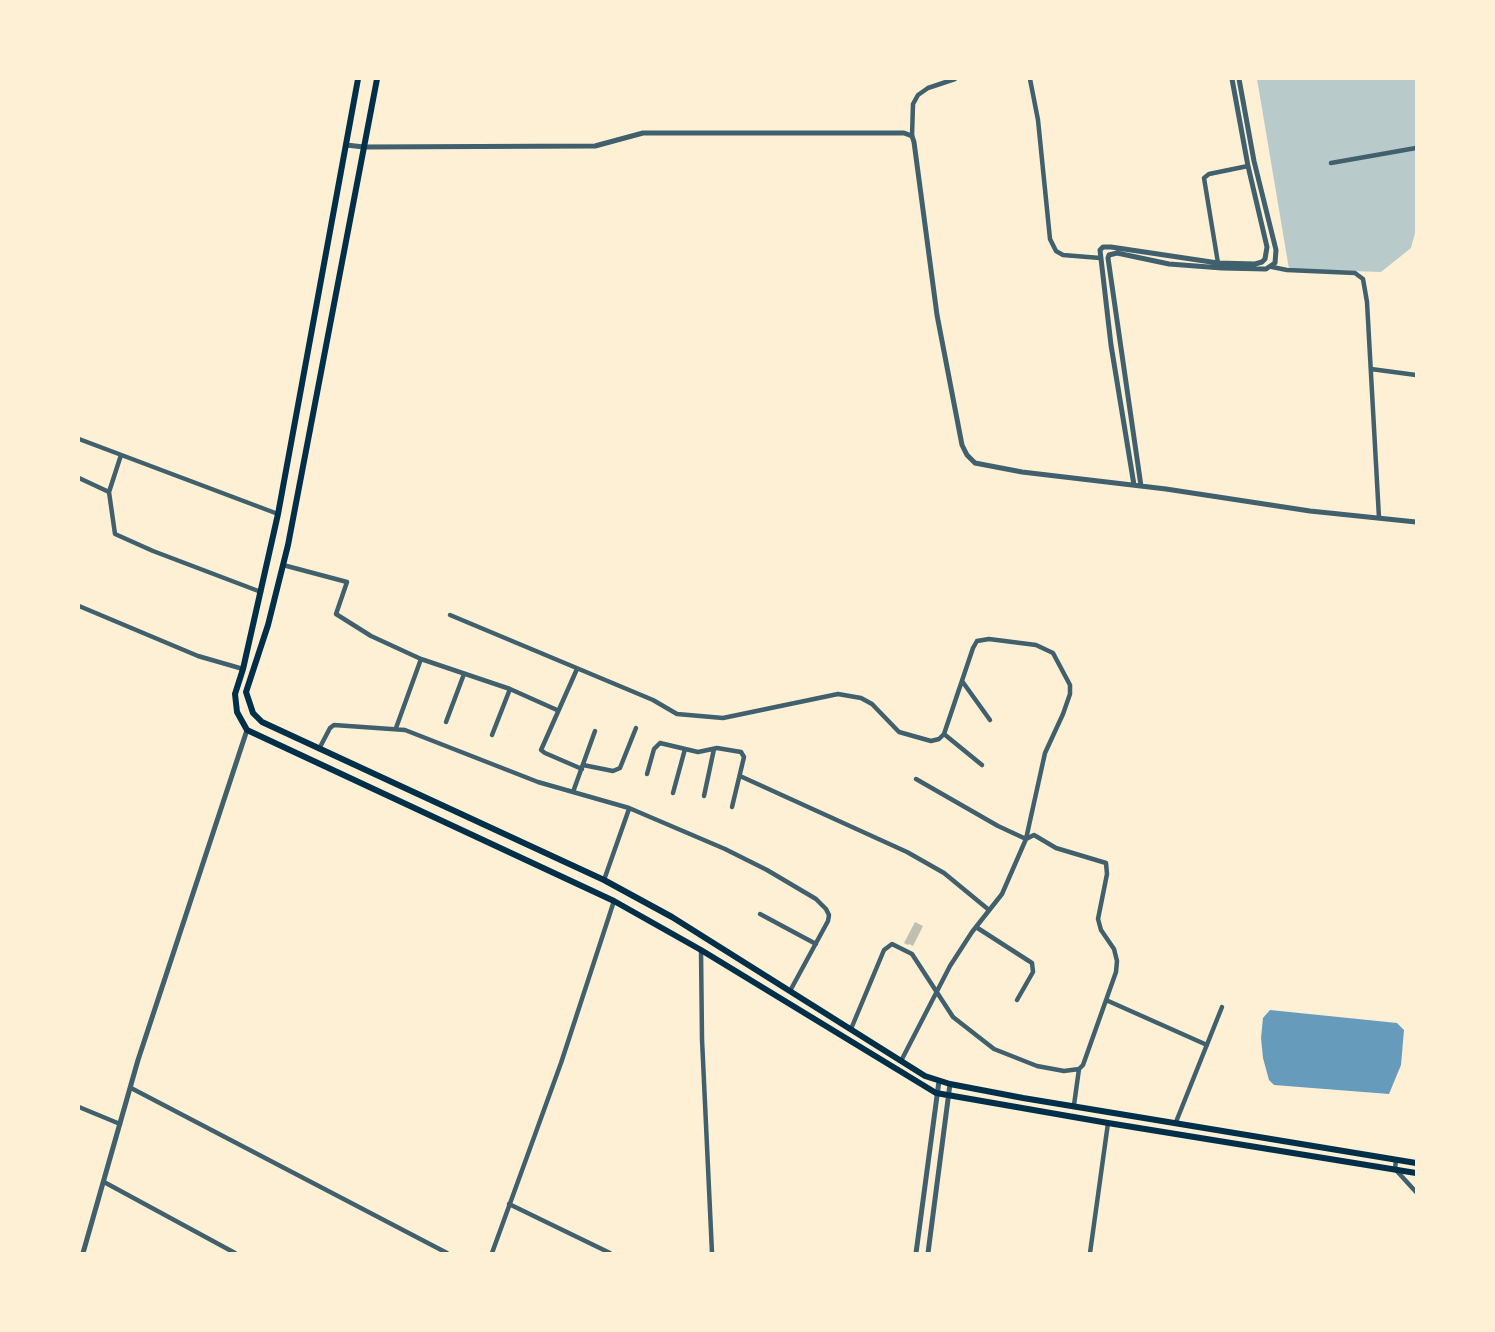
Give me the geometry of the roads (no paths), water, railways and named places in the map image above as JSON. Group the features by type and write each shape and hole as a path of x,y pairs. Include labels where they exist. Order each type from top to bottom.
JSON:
{"main road":[{"path":"358,79 278,514 243,670 235,694 234,704 247,730 614,901 701,950 936,1093 1416,1173"},
{"path":"377,79 289,538 268,625 246,692 253,713 262,722 604,880 675,919 925,1076 950,1084 1416,1163"},
{"path":"274,534 289,538"},
{"path":"667,931 675,919"}],"street":[{"path":"956,79 928,88 918,95 914,104 912,136 937,315 962,445 975,463 1310,511 1416,522"},
{"path":"1030,79 1038,120 1050,240 1063,255 1100,258"},
{"path":"1138,486 1111,345 1101,248 1218,263 1262,262 1268,254 1248,166 1233,79"},
{"path":"1239,79 1254,161 1276,250 1272,267"},
{"path":"346,145 365,148 595,146 643,133 682,132 904,133 912,136"},
{"path":"1331,163 1416,148"},
{"path":"1218,263 1204,178 1209,174 1248,166"},
{"path":"1138,486 1109,254 1117,253 1169,264 1355,273 1361,276 1366,285 1379,518"},
{"path":"1371,369 1416,375"},
{"path":"79,439 278,514"},
{"path":"121,455 108,492 115,534 261,592"},
{"path":"79,478 108,492"},
{"path":"283,565 347,582 337,614 379,640 421,659 510,689 557,710"},
{"path":"79,606 198,656 243,670"},
{"path":"450,615 653,701 677,714 723,718 838,694 861,698 872,704 899,732 931,741 944,734 977,642 989,639 1048,649 1058,659 1070,685 1070,694 1041,765 1026,839 1002,894 950,966 901,1061"},
{"path":"396,728 421,659"},
{"path":"577,669 541,750 583,767 612,771 620,768 636,728"},
{"path":"446,722 464,674"},
{"path":"961,681 990,720"},
{"path":"492,735 510,689"},
{"path":"319,749 334,725 396,728 436,740 538,782 629,808 767,870 816,899 827,909 829,915 790,991"},
{"path":"83,1253 131,1088 247,730"},
{"path":"573,792 595,731"},
{"path":"944,734 982,765"},
{"path":"648,774 657,745 663,743 698,752 714,748 736,750 744,754 732,807"},
{"path":"704,796 714,748"},
{"path":"673,793 685,749"},
{"path":"740,776 907,852 944,873 989,910"},
{"path":"916,779 1026,839"},
{"path":"604,880 629,808"},
{"path":"1026,839 1034,835 1056,848 1097,858 1106,863 1107,874 1098,919 1118,961 1083,1065 1079,1069 1074,1105"},
{"path":"492,1253 561,1063 614,901"},
{"path":"760,914 816,944"},
{"path":"976,927 1032,962 1033,972 1017,1000"},
{"path":"851,1029 888,945 896,945 912,954 953,1017 994,1049 1037,1066 1064,1071 1079,1069"},
{"path":"701,950 702,1039 712,1253"},
{"path":"1105,1000 1207,1045"},
{"path":"1176,1122 1222,1007"},
{"path":"916,1253 939,1081"},
{"path":"928,1253 950,1084"},
{"path":"131,1088 447,1253"},
{"path":"79,1107 120,1124"},
{"path":"1090,1253 1108,1123"},
{"path":"1396,1160 1395,1169 1416,1192"},
{"path":"104,1182 235,1253"},
{"path":"509,1204 610,1253"}],"water":[{"path":"1270,1010 1397,1023 1404,1030 1401,1065 1389,1094 1274,1085 1269,1080 1261,1038 1263,1018"}]}
